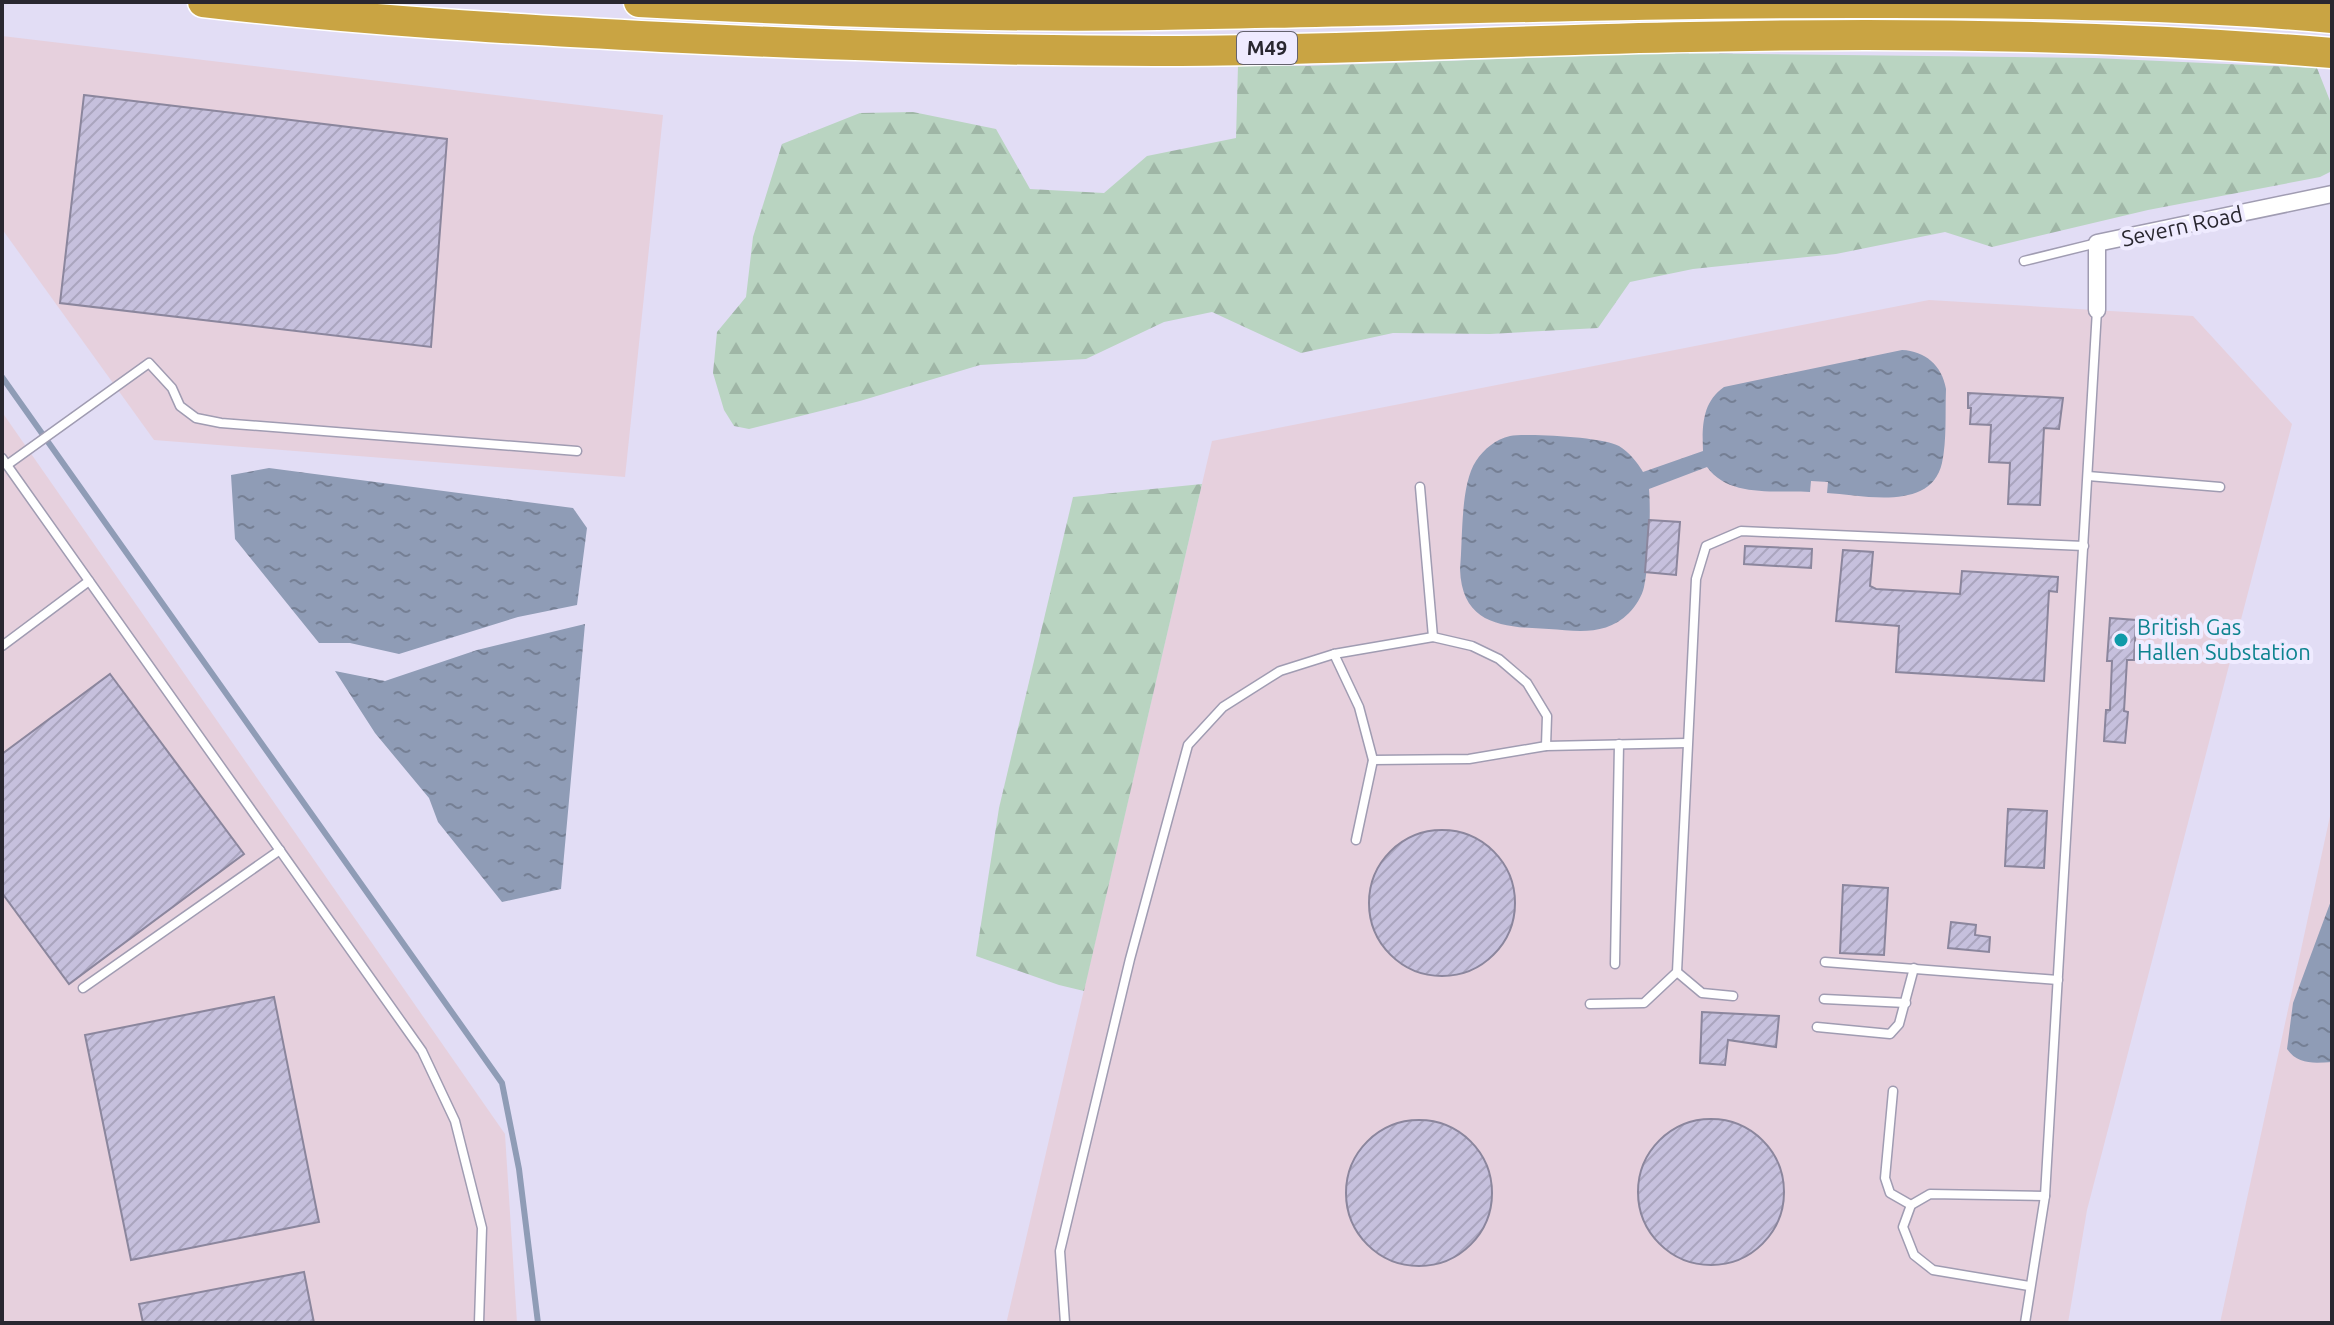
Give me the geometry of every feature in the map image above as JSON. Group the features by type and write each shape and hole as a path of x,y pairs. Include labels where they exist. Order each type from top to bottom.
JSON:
{"highway":[{"name":"M49","path":"203,2 505,29 830,45 1157,51 1693,36 1964,35 2229,44 2332,53"},
{"name":"M49","path":"639,2 832,12 1153,15 1689,2 1989,3 2241,10 2332,18"}],"street":[{"name":"Severn Road","path":"2097,310 2097,243 2332,194"}],"lane":[{"path":"2024,261 2097,243"},
{"path":"2025,1323 2045,1196 2097,310"},
{"path":"479,1323 482,1228 455,1121 422,1051 4,461 37,442 149,363 172,388 180,406 196,418 221,423 577,451"},
{"path":"2088,476 2220,487"},
{"path":"1420,487 1433,637"},
{"path":"1590,1004 1644,1003 1677,972 1696,579 1706,546 1741,531 2084,546"},
{"path":"2,646 89,581"},
{"path":"1065,1323 1060,1251 1130,959 1188,745 1223,707 1280,671 1334,654 1433,637 1472,646 1499,659 1527,683 1547,716 1546,746"},
{"path":"1334,654 1359,707 1373,760 1356,840"},
{"path":"1373,760 1469,759 1546,746 1687,743"},
{"path":"1615,964 1619,744"},
{"path":"83,988 280,850"},
{"path":"1825,962 2058,980"},
{"path":"1817,1027 1890,1034 1899,1024 1914,968"},
{"path":"1677,972 1702,993 1733,996"},
{"path":"1824,999 1906,1003"},
{"path":"1893,1091 1885,1178 1890,1193 1911,1205"},
{"path":"2029,1286 1933,1270 1914,1255 1903,1227 1911,1205 1930,1194 2045,1196"}],"shaded area":[{"path":"2,36 663,115 625,477 154,440 2,229"},
{"path":"1929,300 2193,316 2292,424 2087,1210 2068,1323 1009,1323 1007,1320 1212,441"},
{"path":"2,412 505,1134 517,1323 2,1323"},
{"path":"2332,807 2332,1323 2220,1323"}],"green space":[{"path":"1663,53 2094,58 2317,68 2332,106 2332,171 2320,177 2148,210 1992,247 1945,232 1836,254 1693,269 1630,282 1598,328 1490,334 1393,333 1301,353 1212,312 1164,322 1086,359 980,365 860,401 749,429 734,426 724,410 713,373 717,332 746,297 753,237 782,144 860,113 913,112 996,129 1030,189 1104,193 1147,156 1236,138 1238,65 1307,66"},
{"path":"1202,484 1084,991 976,956 999,808 1073,497"}],"water":[{"path":"1902,350 1918,353 1931,361 1941,373 1946,389 1942,463 1935,478 1924,489 1910,495 1876,497 1827,493 1828,482 1811,481 1810,492 1754,490 1728,484 1707,467 1649,489 1649,538 1644,587 1636,604 1620,620 1591,630 1516,627 1488,620 1468,602 1460,569 1467,484 1476,461 1495,442 1519,435 1597,440 1623,448 1643,472 1703,451 1703,424 1707,408 1724,387"},
{"path":"269,468 573,508 587,528 577,605 518,617 399,654 350,643 319,643 235,539 231,475"},
{"path":"585,624 561,889 502,902 438,822 429,798 375,733 335,671 385,681 477,650"},
{"path":"2332,898 2332,1062 2307,1062 2296,1058 2287,1049 2293,1003"}],"building":[{"path":"84,95 447,139 431,347 60,303"},
{"path":"1968,393 2063,398 2059,429 2044,428 2040,505 2008,504 2010,463 1989,462 1991,425 1970,424"},
{"path":"1649,520 1680,522 1676,575 1645,572"},
{"path":"1745,546 1812,549 1811,568 1744,564"},
{"path":"1843,550 1873,552 1870,586 1876,589 1960,594 1962,571 2058,577 2057,592 2049,591 2044,681 1896,672 1899,626 1836,621"},
{"path":"2110,618 2136,620 2134,660 2127,660 2125,743 2104,741 2106,710 2110,710 2112,661 2107,661"},
{"path":"110,674 244,854 69,984 2,893 2,754"},
{"path":"2008,809 2047,811 2044,868 2005,866"},
{"path":"1442,830 1470,835 1494,851 1510,875 1515,903 1510,931 1494,955 1470,971 1442,976 1414,971 1390,955 1374,931 1369,903 1374,875 1390,851 1414,835"},
{"path":"1843,885 1888,888 1884,955 1840,953"},
{"path":"1951,922 1976,925 1975,935 1990,937 1989,952 1948,948"},
{"path":"274,997 319,1222 131,1260 85,1035"},
{"path":"1702,1012 1779,1016 1776,1047 1728,1040 1725,1065 1700,1063"},
{"path":"1711,1119 1739,1124 1763,1140 1779,1164 1784,1192 1779,1220 1763,1244 1739,1260 1711,1265 1683,1260 1659,1244 1643,1220 1638,1192 1643,1164 1659,1140 1683,1124"},
{"path":"1419,1120 1447,1125 1471,1141 1487,1165 1492,1193 1487,1221 1471,1245 1447,1261 1419,1266 1391,1261 1367,1245 1351,1221 1346,1193 1351,1165 1367,1141 1391,1125"},
{"path":"304,1272 314,1323 143,1323 139,1304"}],"waterway":[{"path":"2,377 502,1083 519,1169 538,1323"}],"place":[{"name":"British Gas Hallen Substation","path":"2121,640"}]}
